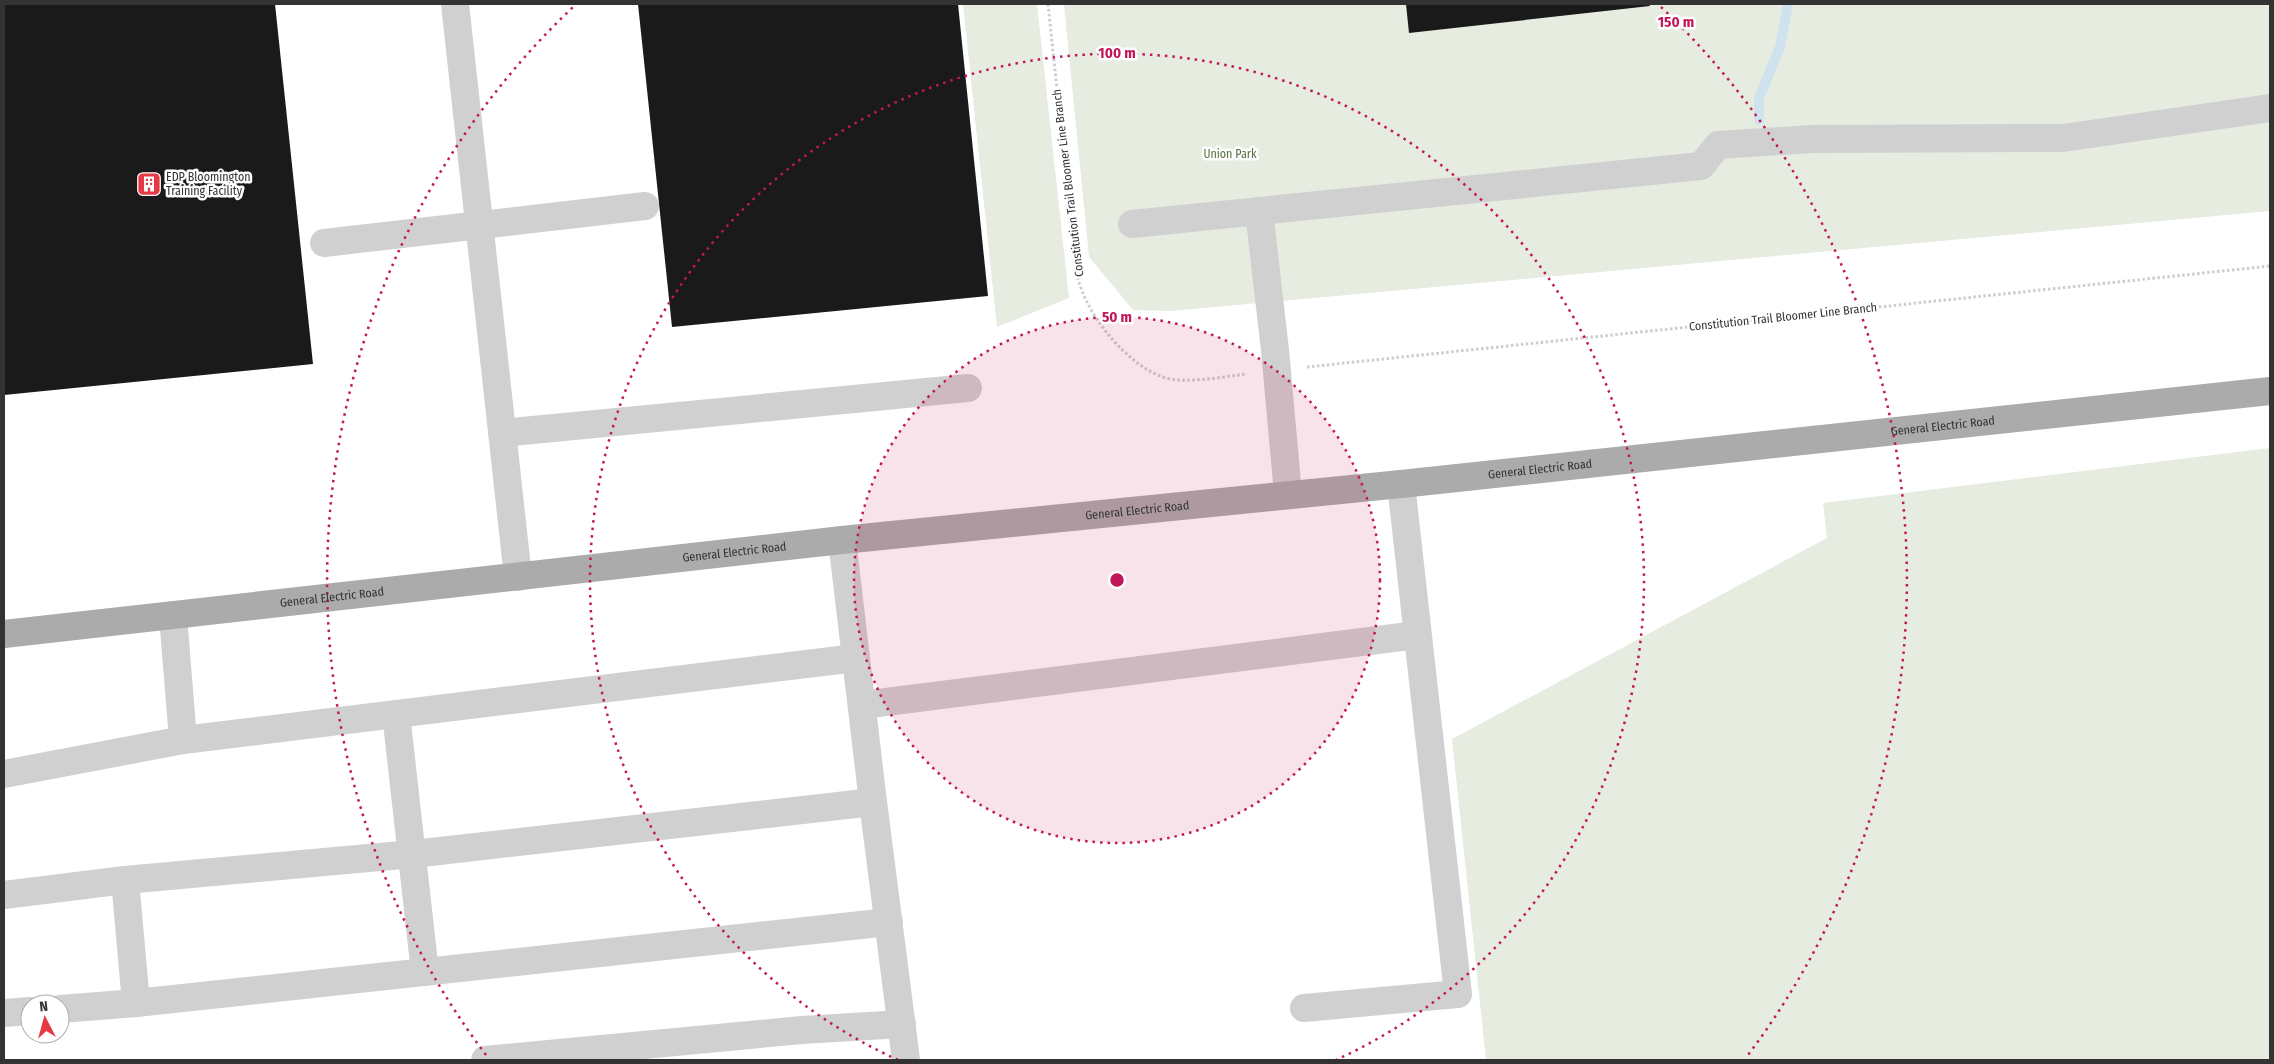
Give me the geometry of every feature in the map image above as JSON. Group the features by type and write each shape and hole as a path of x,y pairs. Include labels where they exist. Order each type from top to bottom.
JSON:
{"main road":[{"name":"General Electric Road","path":"4,634 104,621 173,616 842,540 1401,484 2270,391"}],"lane":[{"path":"455,4 518,577"},
{"path":"1132,224 1700,166 1718,145 1812,139 2063,138 2270,108"},
{"path":"324,243 645,206"},
{"path":"1259,211 1276,350 1288,494"},
{"path":"502,433 968,388"},
{"path":"1304,1008 1458,994 1401,484"},
{"path":"842,540 906,1060"},
{"path":"173,616 183,740"},
{"path":"862,705 1417,635"},
{"path":"4,774 183,740 856,658"},
{"path":"396,714 425,972"},
{"path":"4,895 125,880 413,854 873,802"},
{"path":"125,880 136,1003"},
{"path":"70,1008 136,1003 889,922"},
{"path":"4,1013 20,1012"},
{"path":"485,1060 802,1030 902,1024"}],"path":[{"name":"Constitution Trail Bloomer Line Branch","path":"1048,4 1075,259 1080,286 1090,307 1123,352 1155,374 1176,380 1254,374"},
{"name":"Constitution Trail Bloomer Line Branch","path":"1304,368 2270,266"}],"green space":[{"path":"963,4 1037,4 1069,298 997,327"},
{"name":"Union Park","path":"1064,4 2270,4 2270,211 1171,311 1133,310 1089,257"},
{"path":"2270,448 2270,1060 1486,1060 1452,739 1827,538 1823,503"}],"building":[{"name":"EDP Bloomington Training Facility","path":"4,4 275,4 313,364 4,395"},
{"path":"638,4 958,4 988,296 672,327"},
{"path":"1406,4 1649,4 1650,6 1409,33"}],"waterway":[{"path":"1759,120 1759,98 1780,47 1788,4"}],"place":[{"name":"EDP Bloomington Training Facility","path":"149,184"}]}
